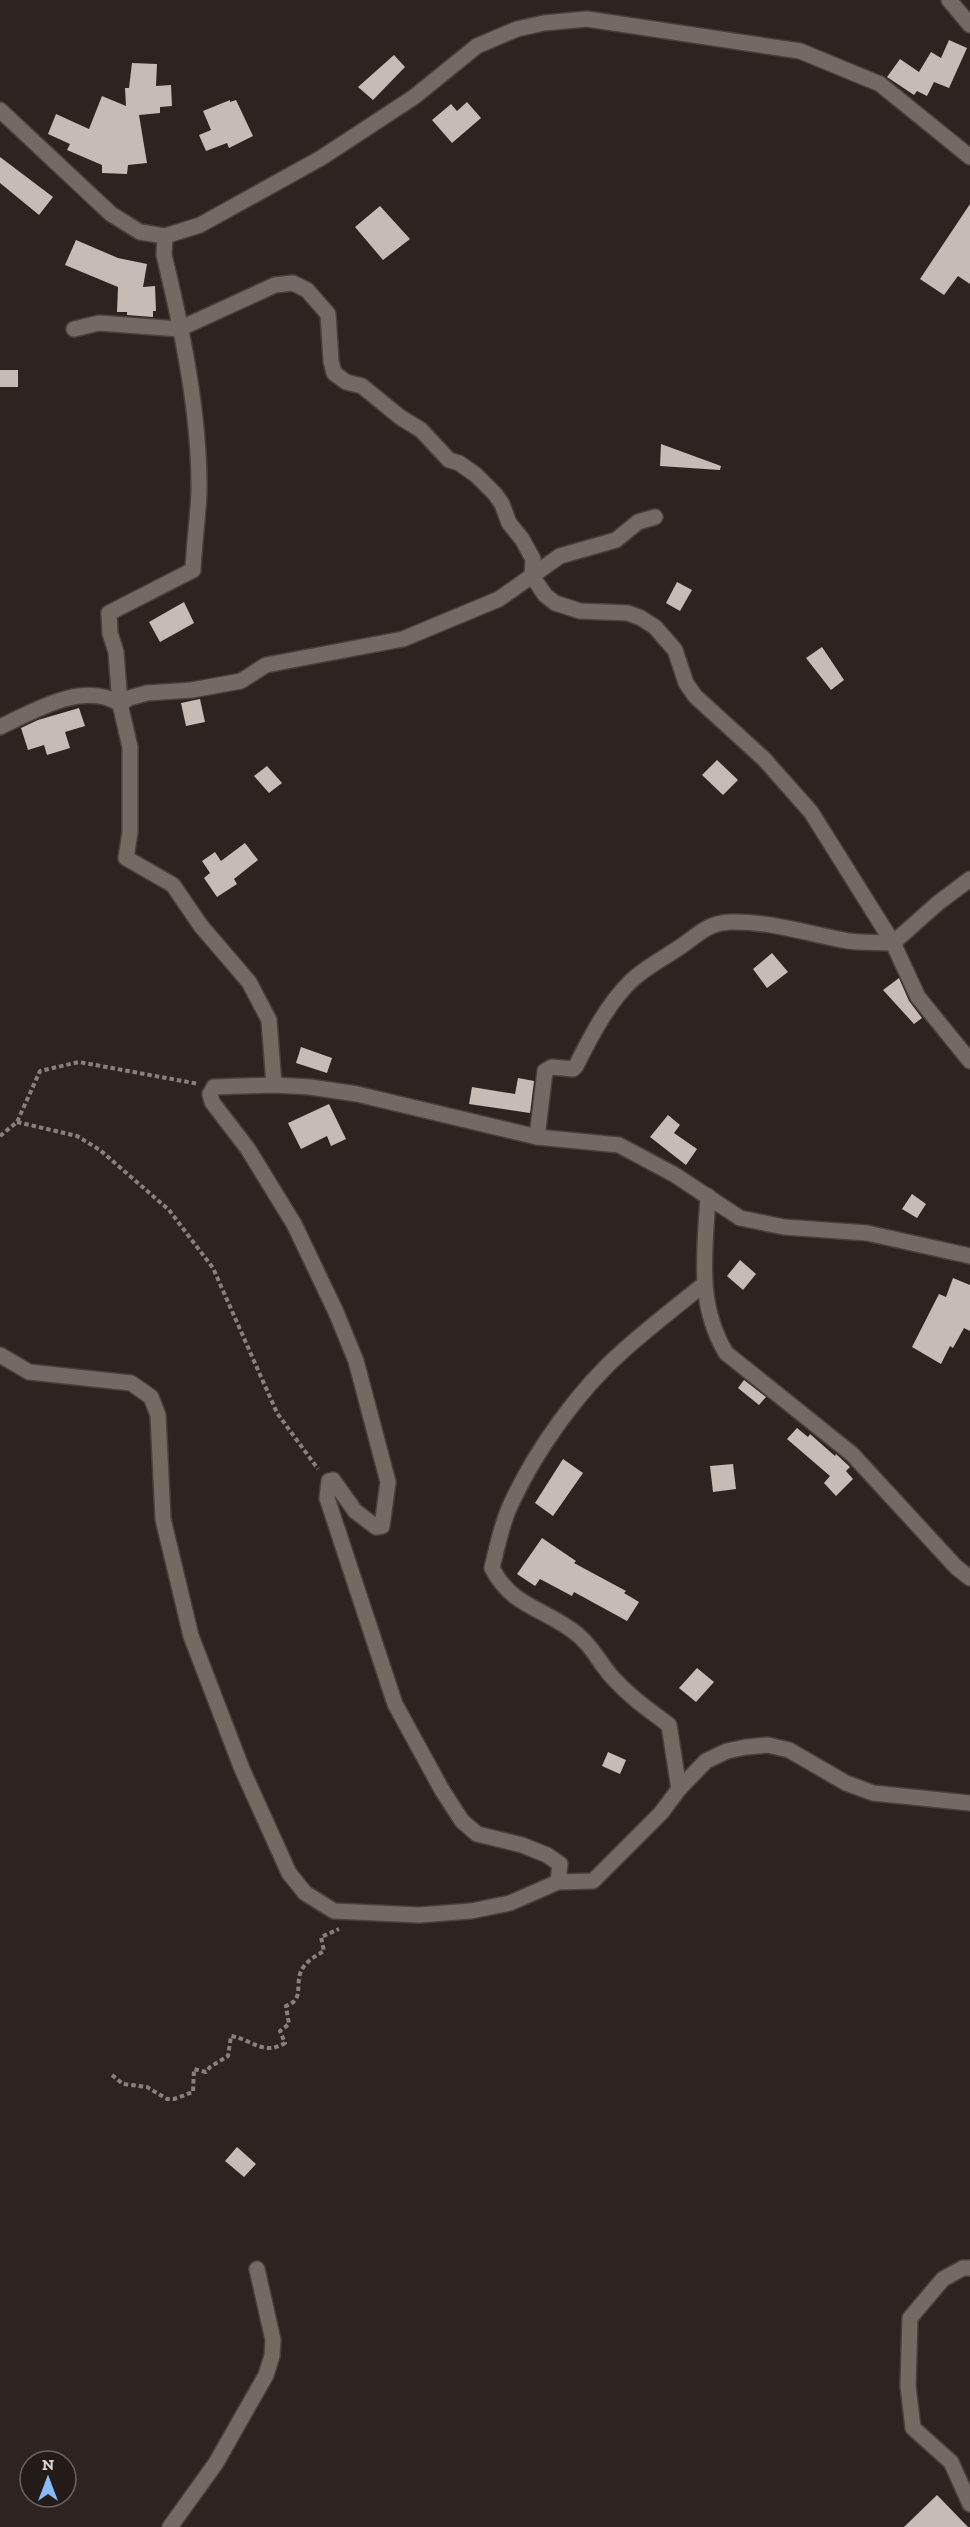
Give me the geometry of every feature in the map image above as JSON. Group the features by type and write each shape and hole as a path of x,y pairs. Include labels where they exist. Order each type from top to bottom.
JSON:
{"street":[{"path":"949,0 970,25"},
{"path":"0,110 111,214 140,232 165,236 200,225 321,158 414,97 477,46 517,29 544,23 587,19 800,51 880,84 970,157"},
{"path":"165,236 164,255 179,329 195,430 199,491 193,570 109,613 110,633 116,652 120,704 130,747 130,832 126,858 173,885 201,926 249,982 269,1020 274,1085"},
{"path":"74,329 99,323 179,329 275,285 293,283 307,290 328,314 334,373 346,382 362,386 400,417 421,430 449,460 467,469 495,494 502,504 509,523 522,539 532,559 532,576 545,595 566,608 580,612 628,613 641,618 655,627 675,650 686,683 696,696 764,759 812,812 893,943 918,998 970,1061"},
{"path":"120,704 129,698 147,693 192,690 241,681 266,665 403,639 499,599 560,556 616,540 638,522 655,517"},
{"path":"0,727 46,705 76,697 109,697 120,704"},
{"path":"537,1137 545,1071 552,1067 573,1069 612,1004 631,981 684,944 699,930 731,922 760,924 851,942 893,943 938,903 970,879"},
{"path":"558,1882 560,1864 547,1855 522,1845 477,1834 462,1821 442,1790 395,1704 327,1498 329,1481 333,1480 354,1511 376,1527 382,1526 388,1482 356,1361 336,1312 294,1224 248,1149 212,1101 210,1094 214,1087 274,1085 357,1094 537,1137 619,1145 675,1175 740,1218 784,1227 867,1233 970,1256"},
{"path":"708,1196 703,1285 715,1333 726,1353 852,1454 949,1559 970,1578"},
{"path":"679,1789 669,1725 633,1700 610,1675 591,1646 576,1633 514,1597 500,1583 492,1568 509,1509 525,1477 554,1431 600,1373 616,1357 703,1285"},
{"path":"0,1355 28,1372 131,1383 151,1397 158,1415 163,1519 191,1636 242,1769 289,1873 305,1893 334,1911 419,1915 471,1911 510,1903 558,1882 593,1881 661,1813 679,1789 706,1761 727,1751 768,1745 789,1750 846,1783 873,1793 970,1803"},
{"path":"970,2268 963,2268 943,2279 910,2318 908,2386 913,2428 951,2462 970,2504"},
{"path":"170,2527 216,2463 266,2375 272,2356 273,2340 257,2269"}],"path":[{"path":"0,1136 17,1122 40,1071 79,1062 214,1087"},
{"path":"17,1122 77,1136 100,1150 169,1210 213,1268 278,1413 306,1455 329,1481"},
{"path":"112,2075 123,2084 147,2087 167,2099 174,2099 193,2092 194,2069 206,2072 228,2056 231,2036 264,2049 276,2048 285,2043 280,2031 289,2024 286,2006 294,2003 299,1996 300,1973 309,1960 324,1951 321,1937 338,1930 353,1912"}],"building":[{"path":"949,40 967,48 949,88 934,82 927,96 917,91 914,95 887,77 900,59 919,72 931,52 941,58"},
{"path":"394,55 405,67 373,100 358,87"},
{"path":"132,63 157,64 156,86 171,85 172,106 160,107 160,113 139,115 147,163 128,165 127,174 102,173 102,165 67,150 70,144 48,134 56,114 89,129 102,96 126,106 125,88 129,88"},
{"path":"230,100 230,102 236,100 253,136 229,148 227,143 206,151 199,135 211,130 203,111"},
{"path":"467,102 481,118 452,143 432,120 451,104 457,111"},
{"path":"0,157 53,197 39,215 0,183"},
{"path":"970,204 970,284 958,276 944,295 920,279"},
{"path":"380,206 410,239 383,260 355,227"},
{"path":"76,240 118,258 147,264 143,287 155,286 156,311 153,311 153,317 117,312 118,287 65,265"},
{"path":"0,370 18,370 18,387 0,387"},
{"path":"661,444 721,466 720,470 660,466"},
{"path":"677,582 692,590 680,611 666,603"},
{"path":"184,602 194,623 160,642 149,622"},
{"path":"822,647 844,680 831,690 806,658"},
{"path":"200,699 205,722 186,726 181,703"},
{"path":"79,708 85,726 65,732 70,748 47,755 44,745 28,750 21,728 38,720"},
{"path":"717,760 738,780 723,795 702,775"},
{"path":"267,766 282,783 269,793 254,776"},
{"path":"245,843 258,860 234,879 237,884 217,897 204,878 210,873 202,861 215,852 221,861"},
{"path":"772,953 788,972 767,988 753,969"},
{"path":"899,978 909,1001 922,1018 914,1024 883,990"},
{"path":"301,1047 332,1058 327,1073 296,1063"},
{"path":"518,1078 534,1081 530,1113 469,1104 472,1087 515,1094"},
{"path":"329,1104 346,1139 331,1146 327,1136 301,1149 288,1123"},
{"path":"668,1115 680,1125 674,1133 697,1149 686,1165 650,1137"},
{"path":"912,1194 926,1204 917,1218 902,1209"},
{"path":"740,1260 756,1274 743,1290 727,1276"},
{"path":"953,1278 970,1285 970,1331 964,1328 953,1348 950,1346 941,1364 912,1347 939,1294 946,1297"},
{"path":"744,1380 766,1397 759,1405 738,1388"},
{"path":"797,1428 808,1437 810,1434 850,1467 846,1471 853,1479 836,1496 824,1483 830,1476 787,1439"},
{"path":"563,1459 583,1473 553,1516 535,1503"},
{"path":"733,1464 736,1489 713,1492 710,1466"},
{"path":"542,1538 576,1561 574,1563 626,1591 624,1593 639,1602 627,1621 574,1592 572,1596 540,1579 535,1586 517,1574"},
{"path":"697,1668 714,1682 696,1702 679,1688"},
{"path":"608,1752 626,1760 620,1774 602,1766"},
{"path":"237,2147 256,2164 244,2177 225,2161"},
{"path":"937,2495 968,2527 904,2527"}]}
